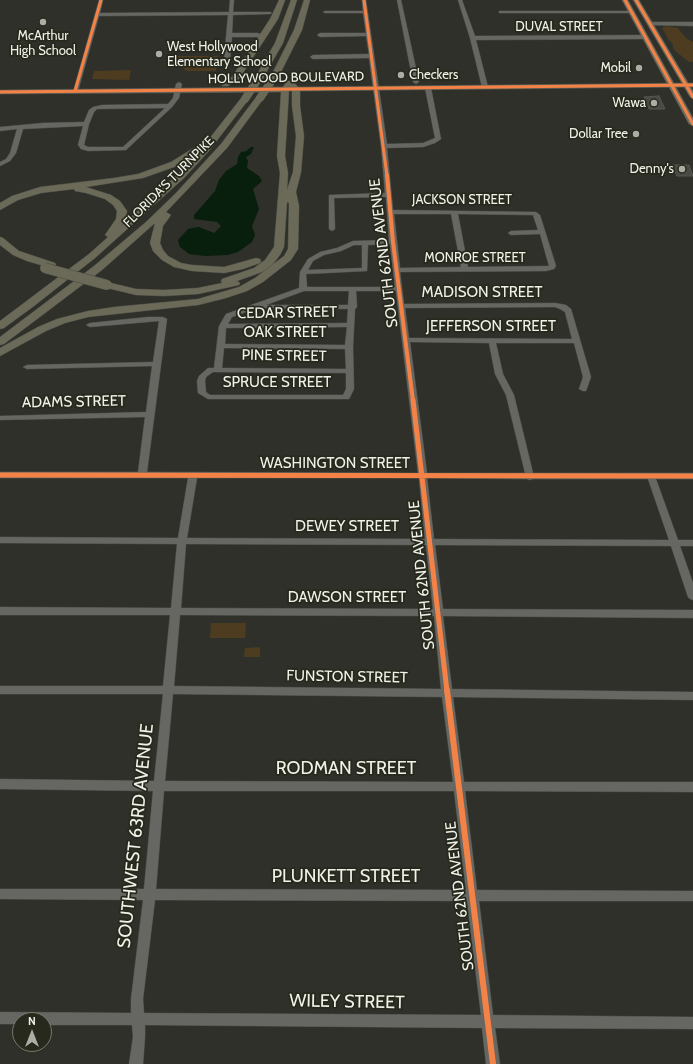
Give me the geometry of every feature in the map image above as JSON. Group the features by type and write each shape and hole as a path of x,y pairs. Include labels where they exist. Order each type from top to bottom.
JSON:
{"highway":[{"path":"225,84 235,79 274,19 282,0"},
{"name":"FLORIDA'S TURNPIKE","path":"0,326 92,256 162,194 216,136 245,99 279,43 289,18 294,0"},
{"name":"FLORIDA'S TURNPIKE","path":"0,342 98,268 149,224 199,174 224,146 275,76 294,40 307,0"},
{"name":"HOLLYWOOD BOULEVARD","path":"376,85 428,88 485,85 688,84 693,80"},
{"name":"HOLLYWOOD BOULEVARD","path":"0,86 76,88 179,87 245,90 416,82 485,85"},
{"name":"HOLLYWOOD BOULEVARD","path":"179,87 225,84 291,87"},
{"path":"109,284 145,289 189,289 241,277 258,270 269,262 279,247 284,173 281,156 286,100 291,87"},
{"path":"0,248 12,256 136,292 188,292 219,287 241,281 260,273 280,257 286,248 287,206 297,172 300,136 296,106 291,87"},
{"name":"HOLLYWOOD BOULEVARD","path":"0,92 76,88"},
{"path":"245,90 273,92 286,100"},
{"path":"0,207 15,198 40,190 114,181 159,171 189,157 216,136"},
{"path":"199,174 185,194 158,226 155,243 158,251 165,258 178,265 192,268 224,270 240,267 265,255 272,247 274,233 276,171 278,161 281,156"},
{"path":"0,211 11,202 20,198 66,188 87,190 108,197 117,203 122,211 121,219 117,227 92,256"},
{"path":"0,353 42,329 81,316 114,310 198,302 242,289 259,280 288,258 293,249 294,206 292,193"},
{"path":"0,240 16,253 48,267"}],"main road":[{"path":"625,0 693,124"},
{"path":"636,0 688,84 693,97"}],"street":[{"path":"76,88 101,0"},
{"path":"227,60 232,0"},
{"name":"SOUTH 62ND AVENUE","path":"364,0 384,146 393,242 423,477 493,1064"},
{"path":"399,0 416,82"},
{"path":"460,0 473,38 485,85"},
{"path":"325,12 366,12"},
{"path":"500,12 631,12"},
{"path":"97,15 270,13"},
{"path":"651,24 693,24"},
{"path":"320,35 368,34"},
{"path":"229,35 258,35"},
{"name":"DUVAL STREET","path":"473,38 645,37"},
{"path":"313,57 372,56"},
{"path":"170,106 95,108 91,111 86,124 81,145 84,148 124,149 170,106 176,98 179,87"},
{"path":"384,146 423,145 438,139 428,88"},
{"path":"0,129 43,125 86,124"},
{"path":"0,164 8,160 13,152 20,128"},
{"path":"332,229 331,196 388,195"},
{"name":"JACKSON STREET","path":"390,212 534,212 537,215 542,232"},
{"path":"454,212 465,270"},
{"path":"511,233 542,232"},
{"name":"MONROE STREET","path":"397,270 552,268 542,232"},
{"path":"303,272 365,270 365,242"},
{"path":"303,289 303,272 310,260 322,253 339,250 353,243 393,242"},
{"path":"218,369 223,326 229,316 303,289 400,289"},
{"path":"349,371 353,289"},
{"name":"MADISON STREET","path":"401,306 563,307 568,311 576,341"},
{"path":"253,307 353,307"},
{"path":"90,325 148,319 163,319 142,475"},
{"name":"CEDAR STREET","path":"223,326 352,325"},
{"name":"JEFFERSON STREET","path":"406,340 576,341"},
{"path":"492,341 499,374 510,395 530,477"},
{"path":"576,341 587,377 583,389"},
{"name":"OAK STREET","path":"220,346 349,347"},
{"path":"27,368 156,364"},
{"name":"PINE STREET","path":"218,369 349,371"},
{"name":"SPRUCE STREET","path":"218,369 207,372 203,376 201,382 202,393 208,397 346,397 350,389 349,371"},
{"name":"ADAMS STREET","path":"0,418 150,414"},
{"name":"WASHINGTON STREET","path":"0,475 423,477 693,476"},
{"path":"182,541 193,476"},
{"path":"651,476 676,543 693,598"},
{"name":"DEWEY STREET","path":"0,540 693,543"},
{"name":"SOUTHWEST 63RD AVENUE","path":"136,1064 139,1037 137,999 149,896 182,541"},
{"name":"DAWSON STREET","path":"0,611 693,614"},
{"name":"FUNSTON STREET","path":"0,690 167,690 693,696"},
{"name":"RODMAN STREET","path":"0,784 159,786 693,787"},
{"name":"PLUNKETT STREET","path":"0,894 149,896 693,896"},
{"name":"WILEY STREET","path":"0,1018 693,1023"}],"shaded area":[{"path":"666,26 678,28 686,38 693,42 693,62 689,62 674,50 672,43 662,28"},
{"path":"177,56 218,56 216,71 187,71 175,63"},
{"path":"131,70 129,80 92,79 94,71"},
{"path":"251,147 254,147 251,154 246,157 248,161 247,168 259,176 262,181 253,189 259,209 252,226 255,235 252,242 238,252 228,255 205,256 189,254 180,247 178,240 188,229 199,227 214,233 221,226 217,222 194,219 194,215 215,191 219,180 226,171 237,164 238,157 241,152 246,151"},
{"path":"211,623 246,623 245,638 210,638"},
{"path":"260,647 260,657 244,657 245,648"}],"building":[{"name":"Wawa","path":"659,96 665,109 649,109 644,97"},
{"name":"Denny's","path":"672,165 689,165 693,176 677,176"}],"cycle path":[{"path":"75,91 101,0"},
{"path":"364,0 384,146 393,242 423,477 447,693 493,1064"},
{"path":"625,0 693,124"},
{"path":"636,0 693,97"},
{"path":"0,92 693,85"},
{"path":"0,475 693,476"}],"place":[{"name":"McArthur High School","path":"43,22"},
{"name":"West Hollywood Elementary School","path":"159,54"},
{"name":"Mobil","path":"639,68"},
{"name":"Checkers","path":"401,75"},
{"name":"Wawa","path":"654,103"},
{"name":"Dollar Tree","path":"636,134"},
{"name":"Denny's","path":"682,169"}]}
